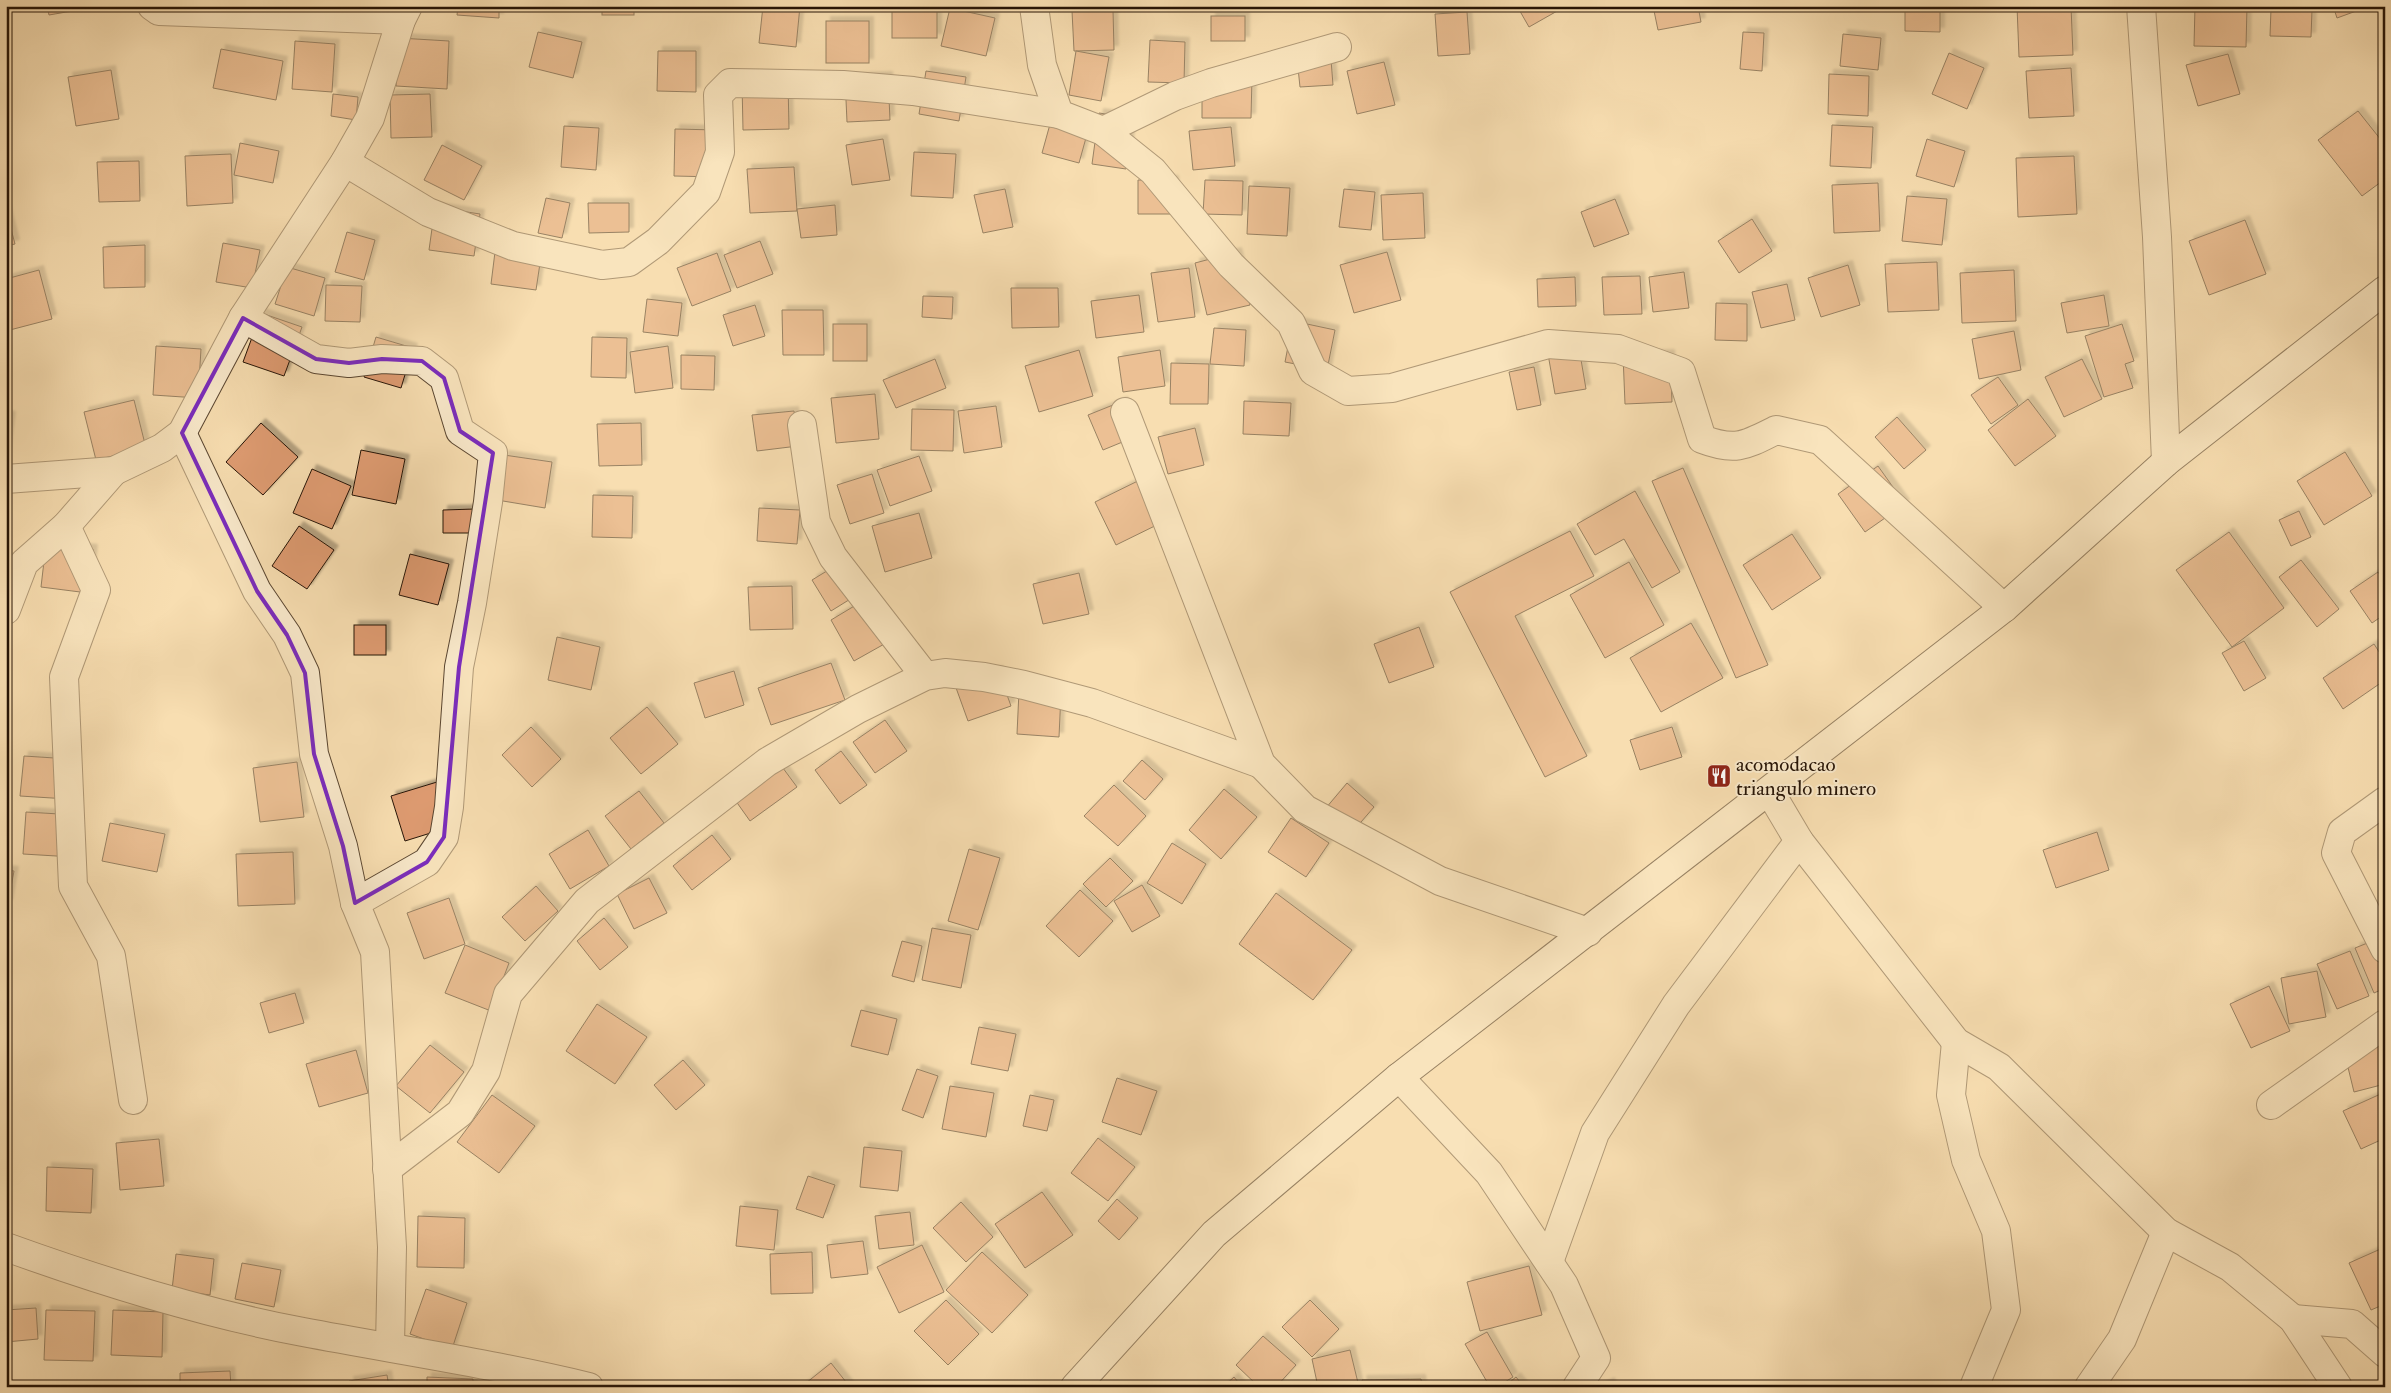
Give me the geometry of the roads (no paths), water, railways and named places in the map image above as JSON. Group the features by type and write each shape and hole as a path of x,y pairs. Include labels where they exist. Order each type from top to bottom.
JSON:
{"street":[{"path":"6,479 114,471 162,448 182,433 243,318 345,162 370,118 405,13 159,11 152,6"},
{"path":"1034,6 1042,66 1059,114"},
{"path":"2142,6 2154,189 2166,462"},
{"path":"1102,131 1175,96 1211,83 1337,47"},
{"path":"345,162 428,212 505,242 602,265 629,262 658,241 706,192 720,152 718,95 730,83 843,85 913,91 1059,114 1102,131 1153,171 1231,265 1291,323 1313,371 1348,391 1392,388 1548,344 1618,349 1681,372 1702,439 1723,447 1748,444 1776,430 1820,440 2004,608"},
{"path":"1075,1387 1214,1234 1399,1077 1770,792 2004,608 2166,462 2385,290"},
{"path":"243,318 316,359 349,363 382,359 422,361 444,378 460,431 493,453 475,584 458,667 444,837 426,862 355,903"},
{"path":"1125,412 1261,764 1305,809 1440,881 1588,932"},
{"path":"802,425 816,522 833,557 925,676"},
{"path":"182,433 257,591 287,635 305,673 314,754 343,846 355,903 375,952 392,1247 390,1346"},
{"path":"6,610 24,563 66,526 114,471"},
{"path":"66,526 96,590 64,677 73,886 112,956 133,1100"},
{"path":"387,1169 460,1113 486,1071 508,994 587,901 767,762 858,709 925,676 945,673 1024,685 1092,703 1261,764"},
{"path":"1770,792 1799,841 1956,1042 2000,1068 2166,1232 2230,1267 2293,1320 2338,1387"},
{"path":"2385,801 2342,832 2336,853 2385,949"},
{"path":"1549,1262 1595,1133 1676,1005 1799,841"},
{"path":"2271,1105 2385,1024"},
{"path":"1956,1042 1951,1095 1966,1160 1996,1231 2006,1310 1974,1387"},
{"path":"1399,1077 1488,1172 1564,1285 1596,1358 1577,1387"},
{"path":"2089,1387 2122,1339 2166,1232"},
{"path":"6,1247 86,1276 202,1308 302,1332 390,1346 589,1387"},
{"path":"2293,1320 2352,1324 2385,1353"}],"place":[{"name":"acomodacao triangulo minero","path":"1719,776"}]}
